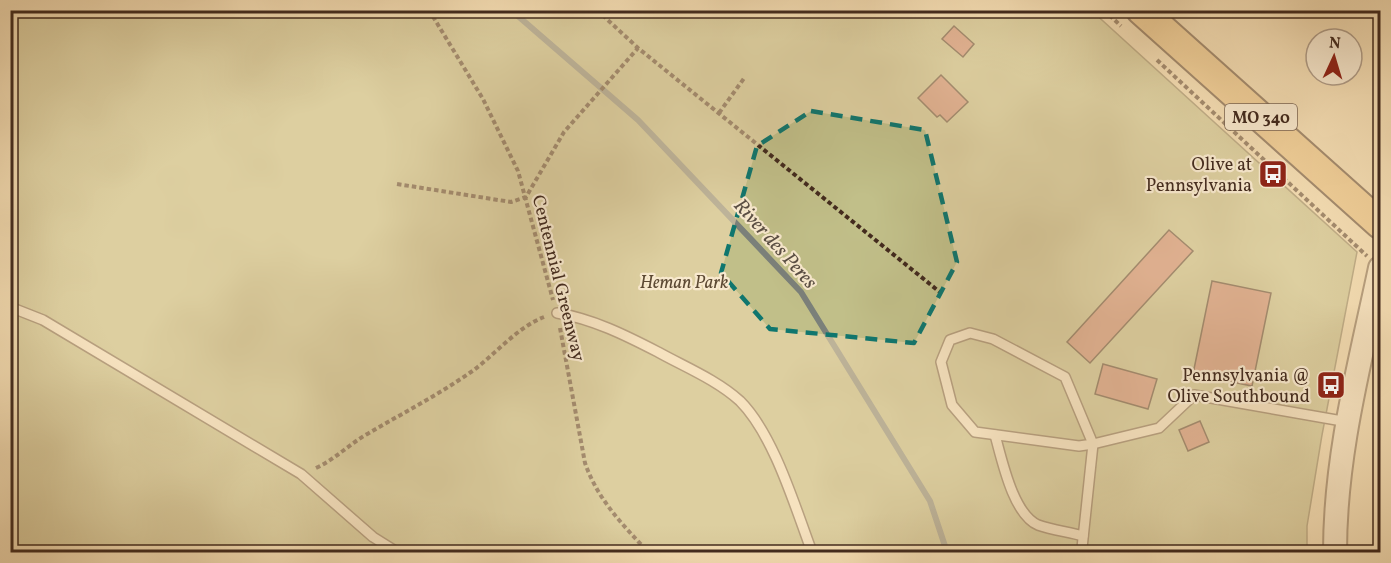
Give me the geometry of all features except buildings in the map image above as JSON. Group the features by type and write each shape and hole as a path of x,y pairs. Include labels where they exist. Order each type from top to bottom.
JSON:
{"main road":[{"name":"MO 340","path":"1149,18 1380,224"}],"street":[{"path":"1335,552 1335,502 1348,422 1380,268"}],"lane":[{"path":"1372,10 1380,18"},
{"path":"10,307 43,320 302,474 373,537 397,552"},
{"path":"557,313 580,317 626,336 719,386 741,402 775,453 812,552"},
{"path":"1084,552 1083,536 1093,444 1065,378 993,339 970,333 950,340 941,362 952,405 975,432 1078,446 1093,444 1159,428 1194,395 1348,422"},
{"path":"995,435 1006,475 1022,512 1037,524 1083,536"}],"path":[{"name":"Centennial Greenway","path":"429,10 483,99 518,171 557,313 585,462 591,481 612,514 648,552"},
{"path":"597,10 638,48 941,293"},
{"path":"1104,10 1149,18"},
{"path":"397,184 512,202 526,197 564,132 638,48"},
{"path":"1156,59 1380,268"},
{"path":"719,113 745,77"},
{"path":"302,474 335,459 366,434 416,408 472,371 527,327 557,313"}],"highlighted area":[{"path":"811,111 925,130 957,262 914,343 770,329 721,273 757,146"}],"green space":[{"name":"Heman Park","path":"10,11 1092,11 1357,252 1322,435 1307,526 1307,552 11,552"}],"waterway":[{"name":"River des Peres","path":"511,10 638,120 801,292 930,501 947,552"}],"place":[{"name":"Olive at Pennsylvania","path":"1273,174"},
{"name":"Pennsylvania @ Olive Southbound","path":"1331,385"}]}
